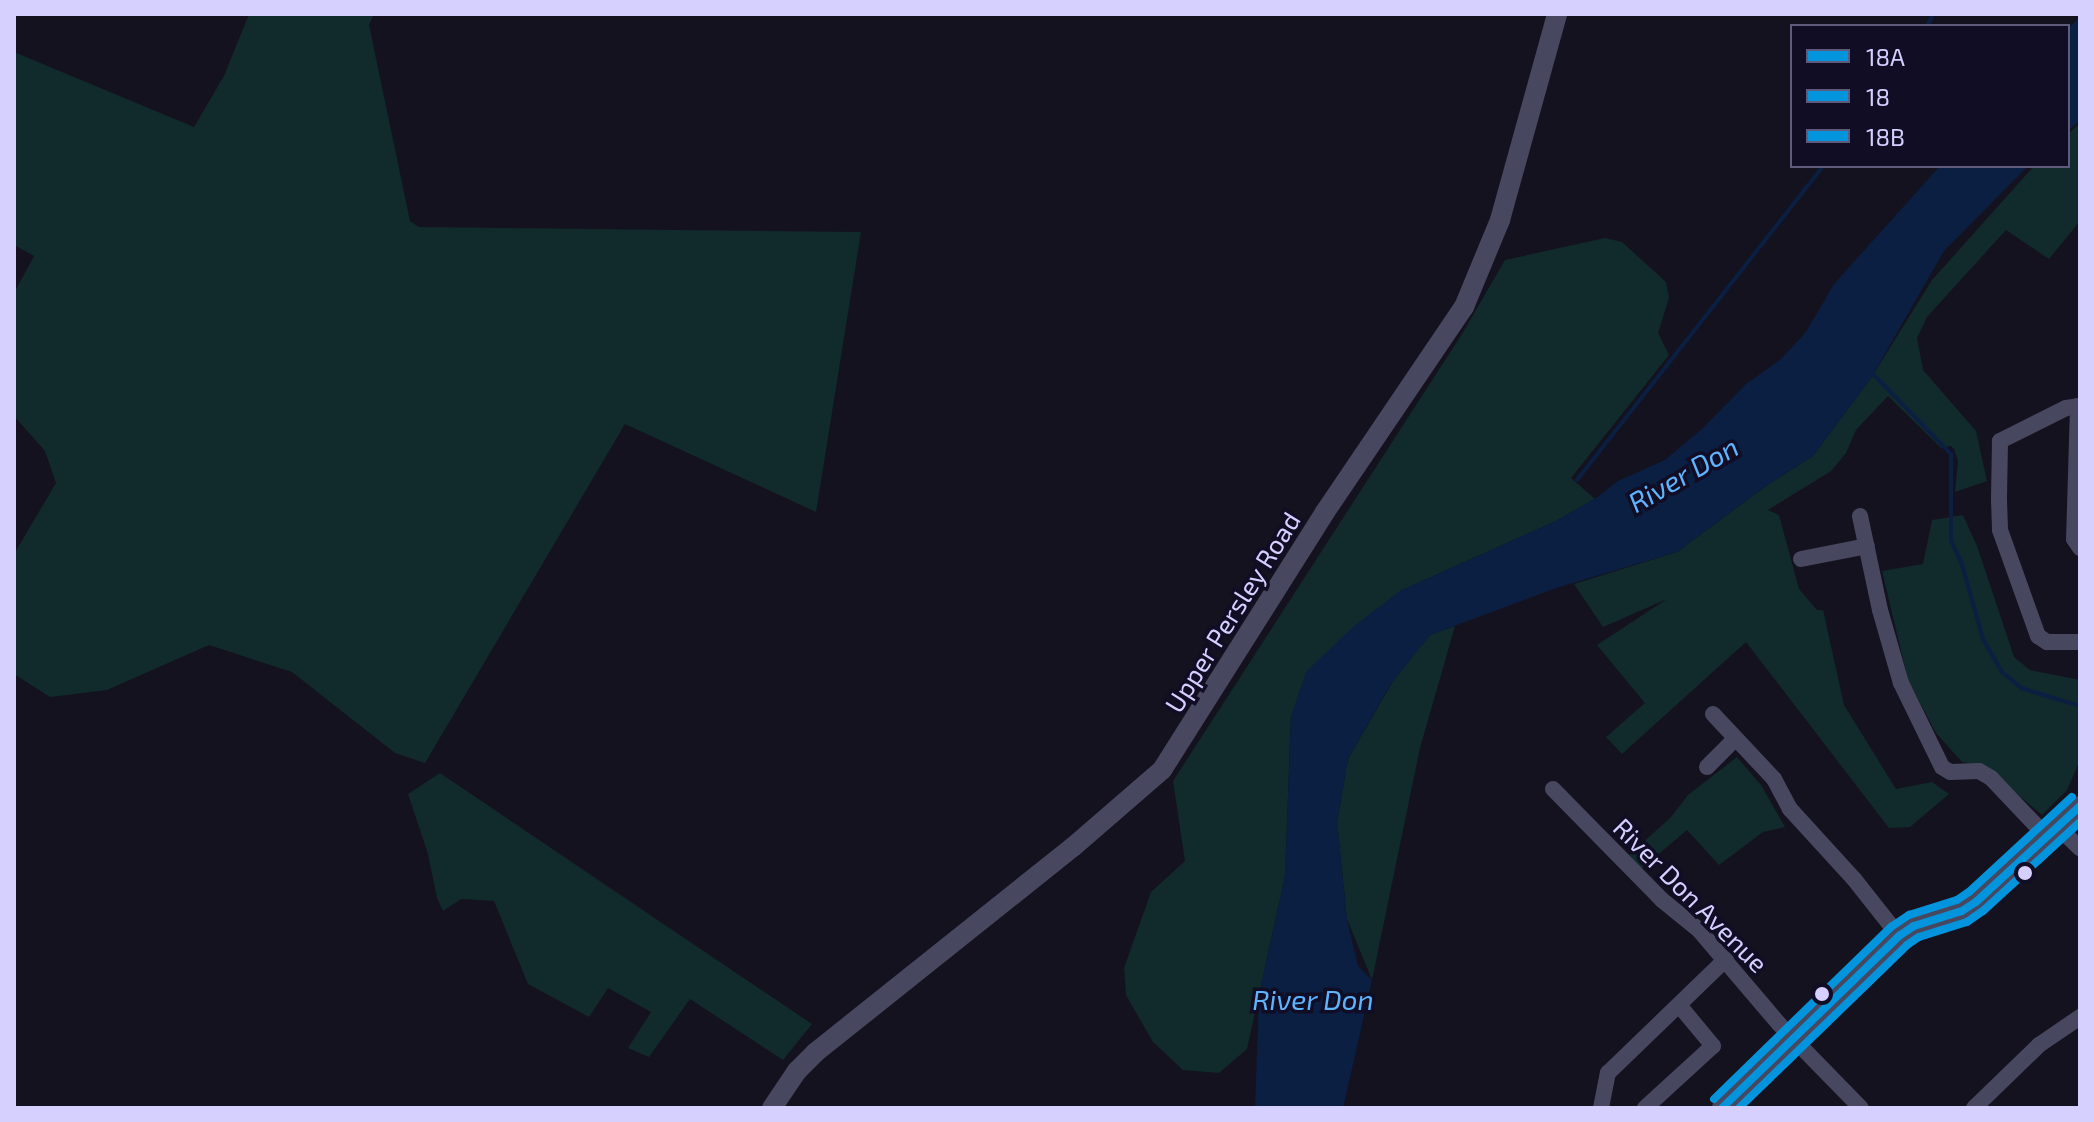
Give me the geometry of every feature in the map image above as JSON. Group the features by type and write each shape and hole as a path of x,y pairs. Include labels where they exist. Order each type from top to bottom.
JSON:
{"street":[{"name":"Upper Persley Road","path":"772,1108 797,1071 816,1052 1073,847 1162,770 1325,512 1464,307 1500,220 1557,14"},
{"path":"2080,548 2074,539 2079,406 2000,441 2000,530 2038,636 2047,642 2080,642"},
{"path":"1860,516 1880,610 1901,683 1942,767 1950,772 1979,771 1991,778 2053,832 2080,848"},
{"path":"1801,559 1867,546"},
{"path":"1713,714 1774,779 1790,809 1854,879 1899,936"},
{"path":"1707,767 1735,739"},
{"name":"River Don Avenue","path":"1553,789 1726,959 1861,1108"},
{"path":"1722,1108 1899,936 1914,926 1962,911 1976,902 2080,806"},
{"path":"1601,1108 1608,1073 1726,959"},
{"path":"1645,1108 1713,1046 1679,1005"},
{"path":"1974,1108 2039,1045 2080,1017"}],"green space":[{"path":"249,14 374,14 369,25 410,221 419,227 861,232 816,512 625,424 425,763 395,753 292,672 209,645 107,690 50,697 14,674 14,554 56,483 45,451 14,416 14,293 34,256 14,245 14,52 194,127 224,76"},
{"path":"2080,123 2080,221 2049,259 2006,230 1927,317 1917,338 1923,370 1976,431 1987,481 1955,492 1958,461 1954,449 1951,446 1941,448 1888,396 1856,430 1846,453 1831,471 1768,510 1779,515 1799,589 1817,610 1823,610 1844,705 1896,789 1932,782 1949,794 1910,827 1889,828 1746,642 1622,754 1606,737 1645,703 1597,645 1667,599 1603,627 1574,584 1677,552 1766,486 1813,456 1871,378 1932,280 2032,168 2070,168 2070,132"},
{"path":"1605,238 1622,242 1666,282 1669,298 1658,333 1669,355 1571,478 1595,499 1554,522 1400,591 1291,716 1285,876 1247,1049 1219,1073 1183,1070 1153,1042 1126,995 1124,968 1151,892 1185,861 1173,781 1462,334 1505,260"},
{"path":"1963,515 1977,546 2014,657 2030,670 2080,680 2080,760 2067,790 2042,815 1986,767 1962,762 1936,733 1908,680 1882,571 1923,564 1932,520"},
{"path":"1455,626 1420,748 1372,980 1347,919 1337,822 1348,759 1393,681 1430,635"},
{"path":"1737,757 1761,785 1785,827 1763,832 1719,865 1687,830 1641,869 1628,856 1671,817 1688,795"},
{"path":"440,773 812,1024 783,1060 690,999 649,1057 628,1048 651,1012 608,988 589,1017 528,984 494,901 461,899 443,911 437,898 428,854 408,794"}],"water":[{"path":"2080,17 2080,120 2070,129 2070,26"},
{"name":"River Don","path":"1938,168 2026,168 1944,251 1871,378 1813,456 1766,486 1677,552 1556,588 1430,635 1390,685 1348,759 1337,822 1347,920 1358,966 1372,980 1343,1108 1255,1108 1259,994 1285,876 1291,716 1306,672 1353,627 1400,591 1554,522 1595,499 1618,481 1665,460 1703,428 1746,384 1780,360 1806,332 1834,284"}],"waterway":[{"path":"1928,24 1933,14"},
{"path":"1577,480 1821,168"},
{"path":"1871,372 1951,454 1951,540 1962,565 1983,639 2002,672 2021,688 2080,706"}],"transit line":[{"name":"18B","path":"1714,1099 1891,927 1909,915 1957,900 1969,892 2072,797"},
{"name":"18A","path":"1722,1108 1899,936 1914,926 1962,911 1976,902 2080,806"},
{"name":"18","path":"1739,1108 1907,945 1919,937 1967,922 1983,911 2080,822"}]}
